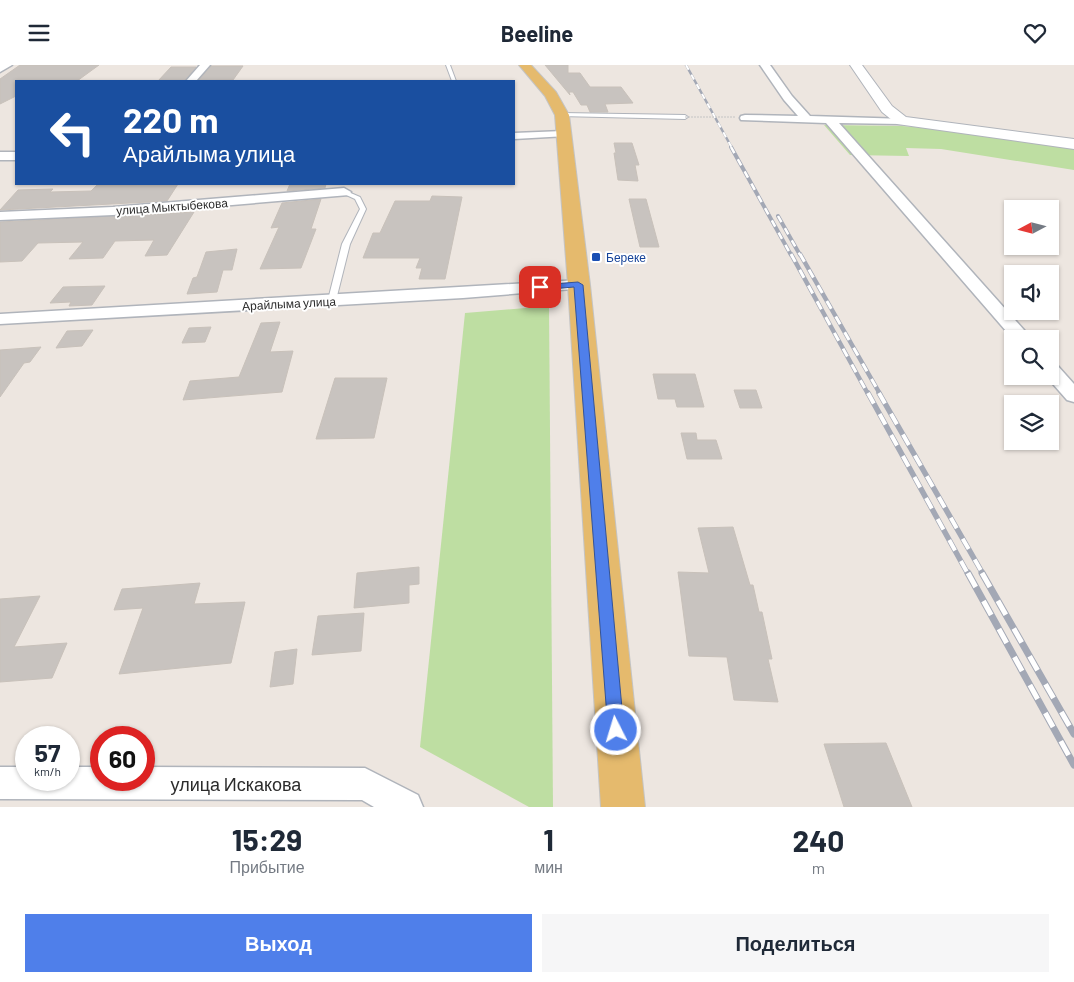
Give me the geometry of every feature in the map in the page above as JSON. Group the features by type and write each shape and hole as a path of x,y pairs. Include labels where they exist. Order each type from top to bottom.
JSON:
{"main road":[{"path":"526,65 552,95 562,125 578,285 622,807"},
{"path":"856,65 888,109 902,121 1074,144"}],"street":[{"path":"0,69 7,65"},
{"path":"192,80 205,65"},
{"path":"765,65 788,99 806,119"},
{"path":"741,117 902,121"},
{"path":"829,119 1016,330"},
{"path":"515,136 562,125"},
{"path":"0,156 15,155"},
{"name":"улица Мыктыбекова","path":"0,216 113,211 344,192"},
{"name":"Арайлыма улица","path":"0,319 578,285"},
{"path":"1059,379 1074,396"},
{"name":"улица Искакова","path":"0,783 365,784 406,807"}],"lane":[{"path":"448,65 454,80"},
{"path":"562,125 685,117"},
{"path":"332,300 346,244 363,209 358,197 344,192"}],"path":[{"path":"685,117 741,117"}],"green space":[{"path":"824,125 902,126 973,132 1074,149 1074,170 941,149 906,148 909,156 850,155"},
{"path":"549,306 553,807 529,807 420,747 465,313"}],"building":[{"path":"20,65 99,65 78,80 15,80 15,96 0,104 0,79"},
{"path":"545,65 568,65 568,73 580,73 590,87 621,87 633,103 605,104 608,112 590,112 587,105 581,105 573,92 569,92 570,95"},
{"path":"211,66 243,66 233,80 199,80"},
{"path":"171,67 196,67 185,80 159,80"},
{"path":"614,143 632,143 639,165 635,165 638,181 618,180"},
{"path":"97,185 177,185 167,201 0,210 18,190 53,189 50,192 91,191"},
{"path":"290,185 326,185 325,188 287,191"},
{"path":"432,196 462,197 445,279 419,279 422,268 416,268 420,258 363,258 373,233 380,233 395,201 430,201"},
{"path":"321,199 311,229 316,229 301,268 260,269 279,227 271,228 282,203"},
{"path":"629,199 646,199 659,247 640,247"},
{"path":"194,212 167,255 145,256 154,240 115,241 103,258 69,259 83,242 38,243 22,261 0,262 0,222"},
{"path":"237,249 232,270 223,270 217,292 187,294 193,278 197,277 206,252"},
{"path":"105,286 92,305 69,306 71,302 50,303 63,287"},
{"path":"280,322 270,352 293,351 282,392 183,400 190,381 239,377 261,323"},
{"path":"211,327 205,342 182,343 189,328"},
{"path":"93,330 82,346 56,348 67,331"},
{"path":"41,347 30,362 24,363 0,397 0,350"},
{"path":"653,374 695,374 704,407 677,407 675,399 658,399"},
{"path":"335,378 387,378 374,438 316,439"},
{"path":"734,390 756,390 762,408 740,408"},
{"path":"681,433 696,433 697,440 716,440 722,459 687,459"},
{"path":"733,527 750,585 753,585 759,612 762,612 772,659 768,659 778,702 734,700 727,657 689,656 678,572 709,573 698,528"},
{"path":"419,567 419,584 409,585 409,603 354,608 357,573"},
{"path":"200,583 194,604 245,602 231,663 119,674 143,608 114,610 122,589"},
{"path":"40,596 14,647 67,643 52,678 0,682 0,599"},
{"path":"364,613 361,651 312,655 318,616"},
{"path":"297,649 293,684 270,687 275,652"},
{"path":"886,743 912,807 844,807 824,744"}],"railway":[{"path":"686,65 732,148"},
{"path":"731,147 791,255"},
{"path":"778,216 800,255"},
{"path":"791,254 868,394"},
{"path":"800,254 880,394"},
{"path":"868,393 968,574"},
{"path":"879,393 983,574"},
{"path":"968,573 1074,765"},
{"path":"982,573 1074,734"}],"place":[{"name":"Береке","path":"596,257"}],"route":[{"path":"540,287 578,285 616,730"}]}
